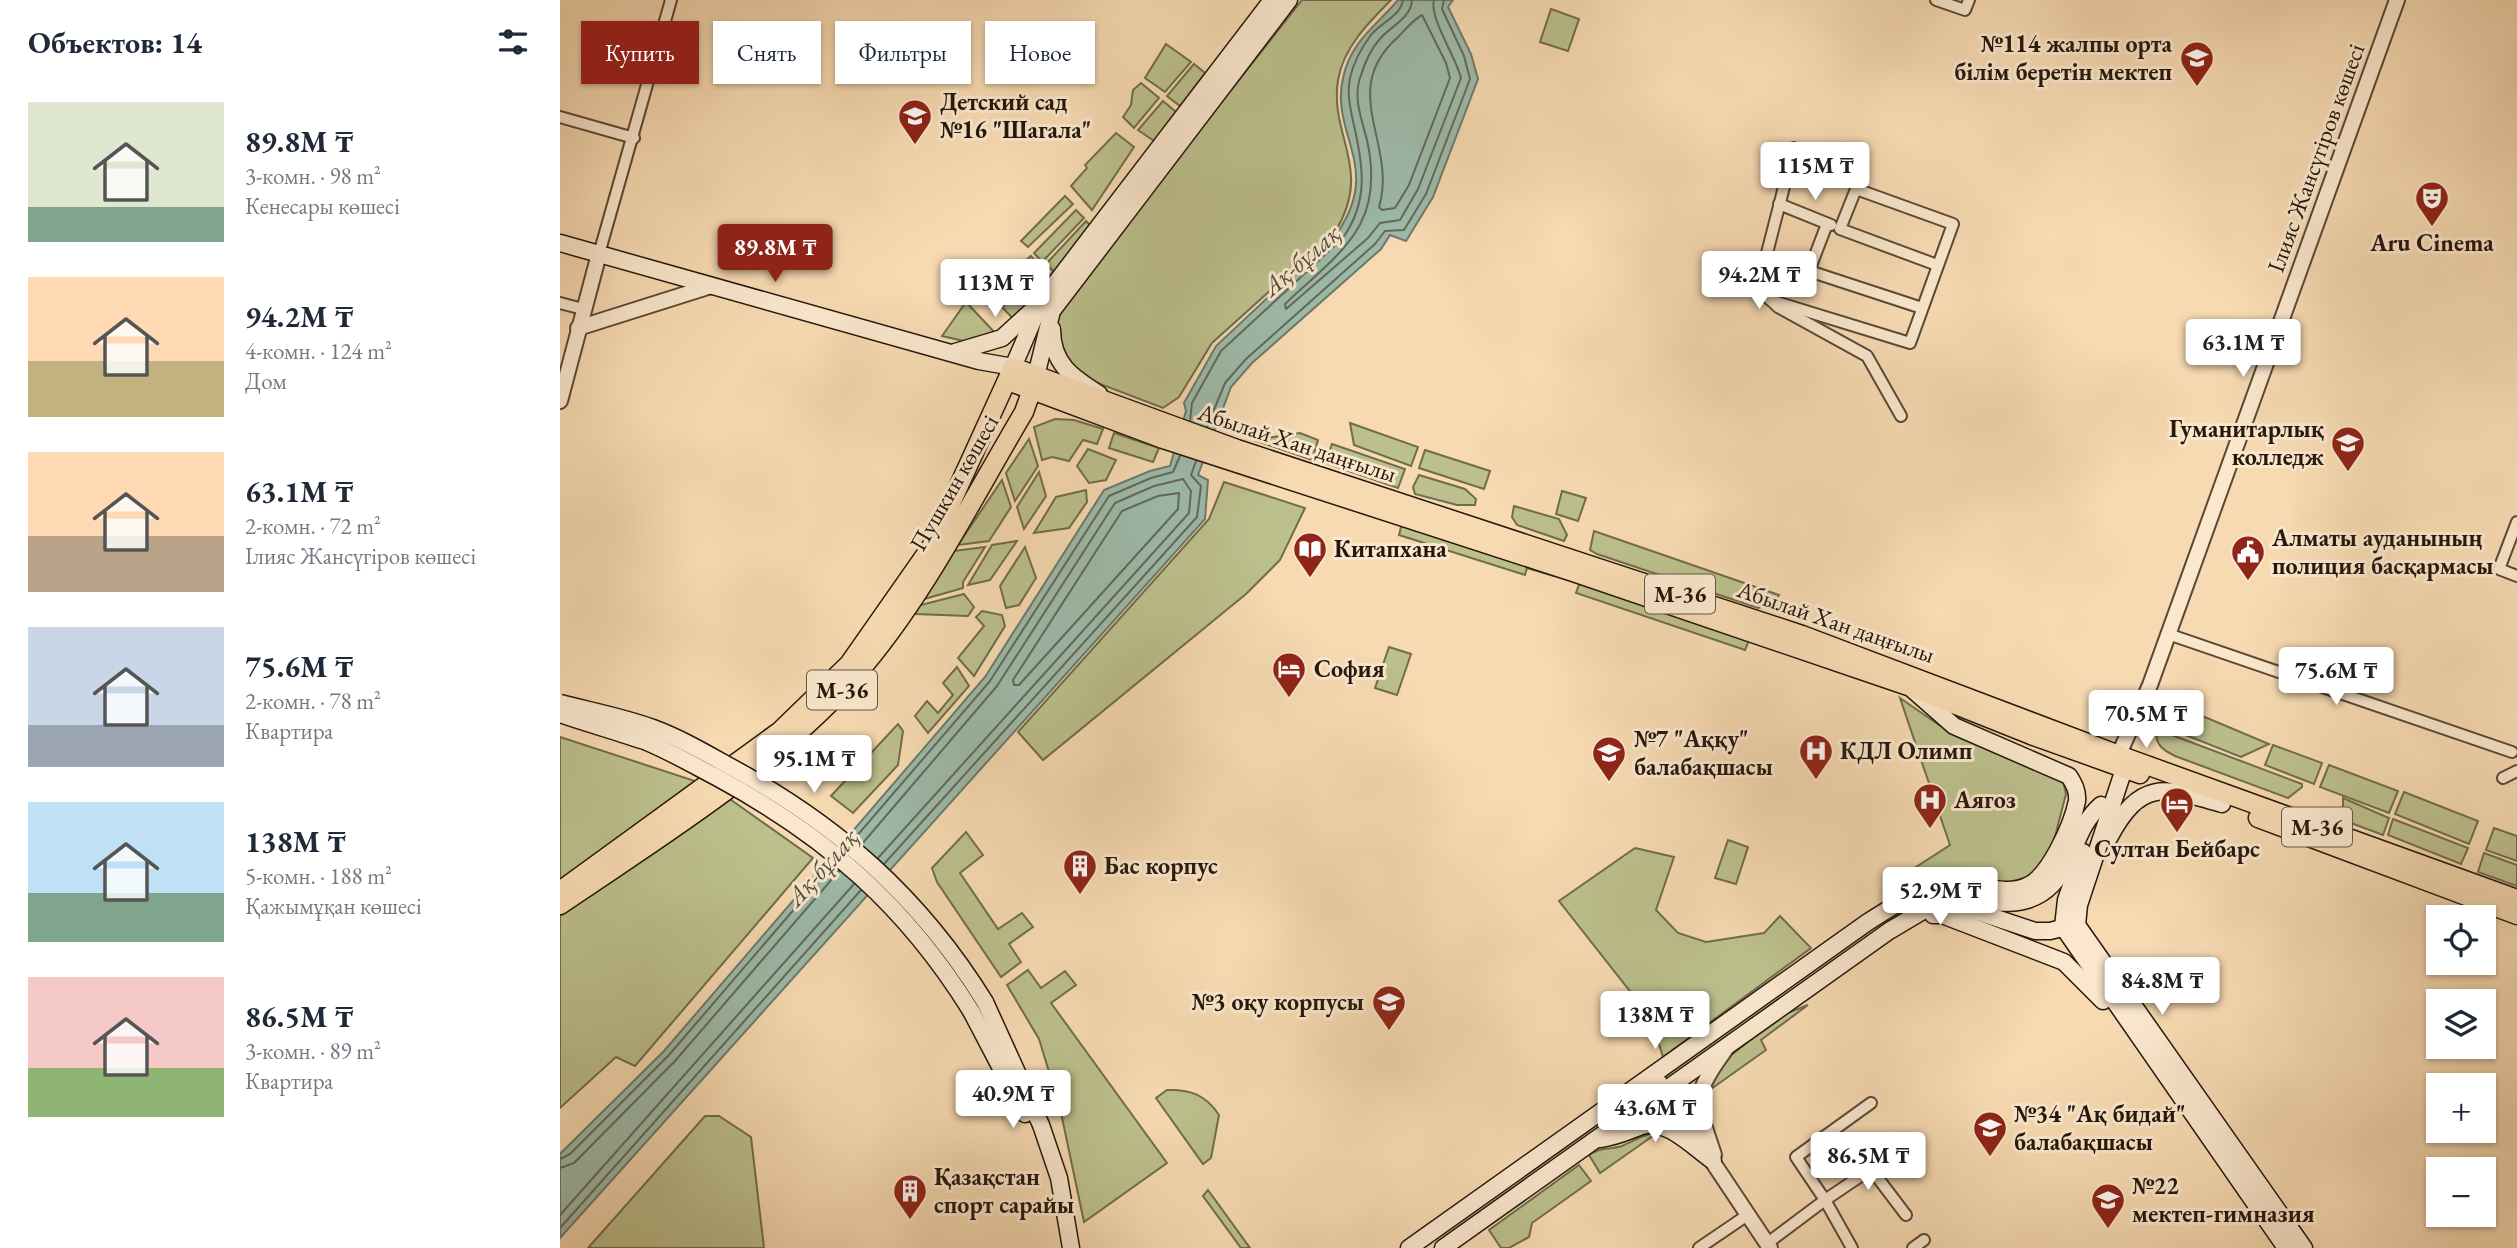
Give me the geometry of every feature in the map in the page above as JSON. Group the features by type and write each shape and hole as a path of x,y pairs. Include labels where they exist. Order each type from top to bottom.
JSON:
{"main road":[{"name":"Пушкин көшесі","path":"560,891 780,731 849,664 931,547 1011,374 1047,306 1272,0"},
{"name":"Пушкин көшесі","path":"560,905 770,755 856,676 918,592 1005,443 1034,384 1047,306 1289,0"},
{"path":"560,243 954,352 1011,374"},
{"path":"954,352 1002,338 1047,306 1057,360 1072,376 1122,408"},
{"name":"Абылай Хан даңғылы","path":"1011,374 1164,432 1908,686 2517,899"},
{"name":"Абылай Хан даңғылы","path":"1034,384 1122,408 1164,432"},
{"path":"985,431 998,429 1003,432 1005,443"},
{"name":"Абылай Хан даңғылы","path":"1235,456 1783,628 2222,804 2517,915"},
{"path":"1409,1248 1868,922 1922,893 1949,885 2005,890 2029,885 2050,867 2077,801 2077,788 2069,776 1954,726 1908,686"},
{"path":"560,703 651,727 682,740 755,780 829,827 890,882 928,923 964,969 1041,1153 1059,1248"},
{"path":"560,714 648,743 747,793 819,840 879,894 978,1006 1041,1125 1059,1178 1071,1248"},
{"path":"2121,762 2101,805 2066,900 2070,926 2118,1010 2286,1248"},
{"path":"2070,926 2093,863 2121,762"},
{"path":"2093,863 2123,812 2144,795 2169,791 2222,804"},
{"path":"1922,893 2010,905 2038,896 2057,880 2088,816 2101,805"},
{"path":"1922,893 2035,931 2070,926"},
{"path":"1443,1248 1910,917 1926,909 1964,908"},
{"path":"1910,917 1942,915 2064,962 2106,1004 2118,1010"},
{"path":"2070,926 2304,1248"},
{"path":"1598,1139 1625,1135 1643,1125 1664,1127 1716,1166"}],"street":[{"path":"560,401 583,309 634,138 671,0"},
{"path":"1936,0 1965,10 1969,0"},
{"name":"Ілияс Жансүгіров көшесі","path":"2121,762 2132,724 2168,634 2397,0"},
{"path":"560,117 634,138"},
{"path":"1794,148 1758,288 1778,307 1867,356 1901,416"},
{"path":"1770,300 1910,344 1937,265 1941,264 1953,224 1856,189 1840,229"},
{"path":"1779,204 1937,265"},
{"path":"1827,224 1809,271 1922,308"},
{"path":"578,328 711,286"},
{"path":"560,303 583,309"},
{"path":"2517,522 2499,569 2517,576"},
{"path":"2168,634 2512,752"},
{"path":"2502,778 2517,771"},
{"path":"1716,1166 1697,1098 1703,1081 1727,1047"},
{"path":"1654,1074 1770,1245 1825,1199 1871,1169 1906,1216"},
{"path":"1852,1248 1825,1199 1796,1157 1871,1103"},
{"path":"1699,1248 1749,1214"},
{"path":"1913,1248 1924,1240"}],"green space":[{"path":"1302,0 1391,0 1351,46 1338,80 1339,119 1348,153 1351,189 1346,209 1335,232 1212,343 1179,397 1163,408 1074,374 1056,346 1055,313"},
{"path":"1551,9 1579,19 1568,51 1540,42"},
{"path":"1166,44 1191,62 1165,92 1145,78"},
{"path":"1194,64 1205,73 1180,106 1167,96"},
{"path":"1141,83 1159,98 1134,128 1123,117 1131,105 1133,90"},
{"path":"1163,101 1176,112 1154,141 1138,130"},
{"path":"1116,133 1134,147 1092,210 1071,186 1087,168 1085,165"},
{"path":"1065,196 1073,204 1028,247 1021,241"},
{"path":"1076,210 1084,218 1042,262 1034,253"},
{"path":"1086,221 1090,225 1055,273 1046,264"},
{"path":"1031,256 1039,266 999,304 988,293"},
{"path":"1043,267 1052,277 1016,322 1002,307"},
{"path":"966,302 997,335 968,342 942,336"},
{"path":"1055,419 1074,420 1103,429 1097,444 1083,440 1069,461 1052,457 1042,460 1034,427"},
{"path":"1350,423 1418,447 1411,466 1354,445"},
{"path":"1114,433 1159,448 1153,462 1109,448"},
{"path":"1300,433 1318,440 1312,460 1254,440"},
{"path":"1029,439 1038,466 1015,501 1006,473"},
{"path":"1332,444 1405,469 1398,488 1325,463"},
{"path":"1088,449 1116,460 1106,480 1089,483 1077,466"},
{"path":"1425,450 1490,471 1484,489 1419,468"},
{"path":"1039,472 1046,496 1024,529 1017,507"},
{"path":"1419,475 1465,489 1476,499 1475,505 1457,505 1415,494 1413,487"},
{"path":"1002,480 1011,507 989,541 958,545"},
{"path":"1224,482 1305,508 1280,560 1246,594 1043,760 1018,732 1209,519"},
{"path":"1086,490 1087,502 1069,528 1034,533 1056,497"},
{"path":"1562,491 1586,498 1578,521 1556,514"},
{"path":"1514,506 1559,519 1567,535 1564,541 1517,525 1512,517"},
{"path":"1402,523 1555,569 1554,576 1527,568 1525,575 1399,535"},
{"path":"1594,531 1779,595 1774,604 1758,608 1597,554 1590,550"},
{"path":"1017,541 990,580 968,585 992,545"},
{"path":"985,547 963,582 963,588 921,600 954,551"},
{"path":"1025,547 1036,578 1019,605 1006,608 1000,586"},
{"path":"1581,579 1749,640 1745,650 1576,593"},
{"path":"964,594 974,607 968,616 916,614 917,606"},
{"path":"982,611 1002,615 1005,626 974,676 958,658 984,626 976,617"},
{"path":"1389,647 1411,654 1397,695 1375,688"},
{"path":"957,667 969,686 928,733 915,716 927,701 938,713 953,695 943,683"},
{"path":"1900,698 1939,725 2063,781 2066,794 2045,865 2027,879 2008,884 1987,883 1913,869 1950,845"},
{"path":"2169,702 2269,744 2241,757 2160,725"},
{"path":"898,724 903,731 898,765 853,813 831,796"},
{"path":"2156,729 2302,784 2302,787 2288,798 2175,756 2161,746"},
{"path":"560,737 695,781 560,882"},
{"path":"2273,745 2322,763 2314,784 2265,765"},
{"path":"2329,765 2398,791 2389,813 2320,787"},
{"path":"2404,792 2478,821 2469,844 2395,814"},
{"path":"727,797 813,858 635,1066 616,1057 560,1108 560,916"},
{"path":"2343,798 2389,818 2383,835 2343,820"},
{"path":"2393,819 2468,848 2461,864 2388,835"},
{"path":"2494,828 2517,836 2517,861 2486,850"},
{"path":"966,832 983,855 960,873 998,929 1022,913 1033,927 1009,944 1021,962 1001,977 937,882 932,868"},
{"path":"1728,840 1748,847 1736,884 1715,878"},
{"path":"1635,848 1674,857 1656,910 1678,933 1706,942 1764,933 1780,916 1811,948 1663,1057 1651,1018 1559,901"},
{"path":"2484,853 2517,865 2517,886 2478,872"},
{"path":"1028,970 1041,988 1065,971 1076,985 1051,1003 1167,1163 1084,1222 1060,1108 1039,1039 1007,985"},
{"path":"1808,1005 1761,1040 1766,1050 1704,1094 1719,1065 1780,1016"},
{"path":"1167,1090 1197,1095 1209,1103 1219,1115 1211,1158 1203,1164 1156,1098"},
{"path":"705,1116 719,1116 751,1137 764,1248 588,1248"},
{"path":"1660,1131 1600,1173 1589,1155 1622,1146"},
{"path":"1579,1165 1591,1181 1532,1223 1529,1237 1509,1248 1501,1248 1489,1230"},
{"path":"1208,1190 1250,1248 1241,1248 1203,1196"}],"water":[{"name":"Ақ-бұлақ","path":"1398,0 1453,0 1448,7 1471,54 1478,79 1433,197 1406,241 1390,235 1381,249 1252,363 1231,387 1198,475 1208,480 1205,519 560,1238 560,1154 664,1051 985,677 1104,490 1150,471 1170,466 1186,411 1184,403 1216,346 1337,233 1350,210 1356,189 1356,170 1343,117 1343,78 1358,44"}],"place":[{"name":"№114 жалпы орта білім беретін мектеп","path":"2197,88"},
{"name":"Детский сад №16 \"Шагала\"","path":"915,146"},
{"name":"Aru Cinema","path":"2432,228"},
{"name":"Гуманитарлық колледж","path":"2348,473"},
{"name":"Китапхана","path":"1310,579"},
{"name":"Алматы ауданының полиция басқармасы","path":"2248,582"},
{"name":"София","path":"1289,699"},
{"name":"КДЛ Олимп","path":"1816,781"},
{"name":"№7 \"Аққу\" балабақшасы","path":"1609,783"},
{"name":"Аягоз","path":"1930,830"},
{"name":"Султан Бейбарс","path":"2177,834"},
{"name":"Бас корпус","path":"1080,896"},
{"name":"№3 оқу корпусы","path":"1389,1032"},
{"name":"№34 \"Ақ бидай\" балабақшасы","path":"1990,1158"},
{"name":"Қазақстан спорт сарайы","path":"910,1221"},
{"name":"№22 мектеп-гимназия","path":"2108,1230"}]}
